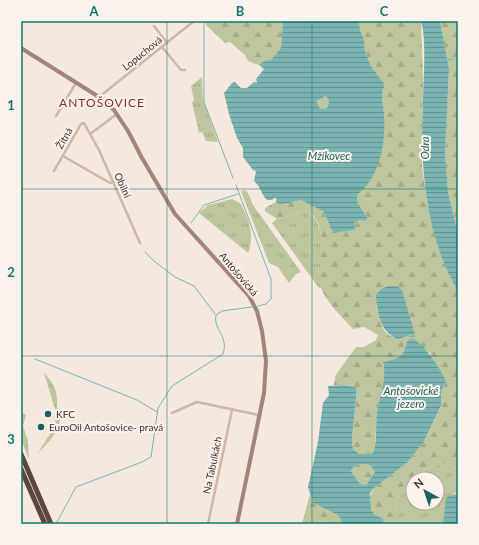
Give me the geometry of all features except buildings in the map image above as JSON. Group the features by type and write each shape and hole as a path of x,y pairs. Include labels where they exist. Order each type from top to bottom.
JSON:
{"highway":[{"path":"21,454 45,520"},
{"path":"21,469 45,520 51,524"}],"street":[{"name":"Lopuchová","path":"99,97 194,21"},
{"path":"154,26 167,43"},
{"path":"162,47 181,70 185,70"},
{"name":"Antošovická","path":"21,48 99,97 117,114 175,214 234,277 252,300 262,332 266,361 264,393 238,524"},
{"path":"56,116 76,82"},
{"path":"90,134 117,114"},
{"name":"Žitná","path":"54,171 81,124 84,124 90,134"},
{"name":"Obilní","path":"90,134 99,150 140,243"},
{"path":"63,156 110,183 113,182"},
{"path":"172,413 197,402 260,416"},
{"name":"Na Tabulkách","path":"208,524 232,410"}],"green space":[{"path":"206,21 283,21 281,48 271,61 264,61 259,65 248,61 245,55 230,42 225,43 206,25"},
{"path":"359,21 421,21 423,78 422,166 427,203 451,279 458,292 458,470 446,463 425,469 423,471 405,471 405,491 398,498 394,510 399,517 396,524 383,524 384,519 372,513 370,506 371,494 374,488 408,462 424,441 441,407 441,393 446,380 434,363 430,353 411,338 407,341 404,351 400,356 383,362 384,380 377,412 373,453 359,454 353,449 352,439 357,389 344,385 334,385 335,376 356,347 364,347 376,340 378,335 364,327 353,329 335,310 324,294 319,280 321,235 319,225 314,216 305,211 277,219 265,211 265,208 276,202 280,205 301,200 324,212 333,233 354,230 354,223 359,220 364,221 368,219 357,202 357,194 365,187 371,178 380,157 384,123 382,95 385,85 371,66 365,51 364,40 360,30","holes":["376,305 408,312 415,334 397,338 386,333 380,322"]},
{"path":"440,21 458,21 458,234 448,192 445,154 449,69"},
{"path":"202,77 203,99 213,128 199,133 192,102 194,101 191,86"},
{"path":"326,96 329,101 327,108 320,110 315,101"},
{"path":"213,128 218,142 206,141 202,132"},
{"path":"241,191 247,191 253,205 301,272 296,274 289,283 278,267 269,263"},
{"path":"232,199 240,203 248,221 251,241 248,253 199,213 208,205"},
{"path":"305,211 313,216 318,223 321,233 321,287 319,288 272,223 277,219"},
{"path":"44,373 56,391 57,407 60,418 58,428 55,433 37,454 50,434 57,416"},
{"path":"21,412 26,415 23,426 28,441 29,460 21,439"},
{"path":"446,463 458,470 458,491 452,495 443,524 396,524 399,517 394,510 398,498 405,491 405,511 445,511 445,471 423,471 425,469"},
{"path":"361,464 370,465 375,472 366,485 360,484 351,471 354,466"},
{"path":"310,494 313,503 336,514 341,519 341,524 302,524"}],"water":[{"name":"Mžíkovec","path":"283,21 359,21 365,51 371,66 385,85 382,95 384,113 383,146 377,168 372,178 357,195 357,202 368,219 364,221 359,220 354,223 355,230 333,233 324,212 301,200 280,205 276,202 276,197 272,200 267,200 254,181 256,171 253,170 243,157 243,148 237,138 224,93 232,83 235,82 241,88 247,88 254,82 257,83 256,79 264,69 259,65 264,61 271,60 281,48","holes":["326,96 329,101 327,108 320,109 316,101"]},
{"name":"Odra","path":"421,21 440,21 449,69 445,154 448,192 458,234 458,292 438,247 427,200 424,176 422,128 424,39"},
{"path":"389,286 397,286 402,290 415,334 398,339 387,332 383,327 377,308 376,295 381,289"},
{"name":"Antošovické jezero","path":"411,338 427,350 446,380 441,393 441,406 424,441 408,462 374,488 370,493 371,510 375,515 384,519 383,524 341,524 341,519 336,514 313,503 308,487 318,442 323,403 329,395 328,386 344,385 357,388 352,439 353,449 359,454 373,453 377,412 384,380 383,362 400,356 404,351 407,341","holes":["361,464 370,465 375,472 366,485 360,484 351,471 354,466"]},
{"path":"458,493 458,524 443,524 446,498"}],"waterway":[{"path":"204,21 204,102 233,178"},
{"path":"447,60 453,59"},
{"path":"236,185 271,279 271,299 266,304 258,306"},
{"path":"191,223 204,205 238,194"},
{"path":"145,252 175,277 194,286 215,314"},
{"path":"56,524 76,487 142,462 151,457 158,408 172,386 223,354 224,342 217,325 216,315 222,311 252,307"},
{"path":"35,359 137,400 157,412"}],"place":[{"name":"KFC","path":"48,414"},
{"name":"EuroOil Antošovice- pravá","path":"41,427"}],"district":[{"name":"ANTOŠOVICE","path":"102,103"}]}
